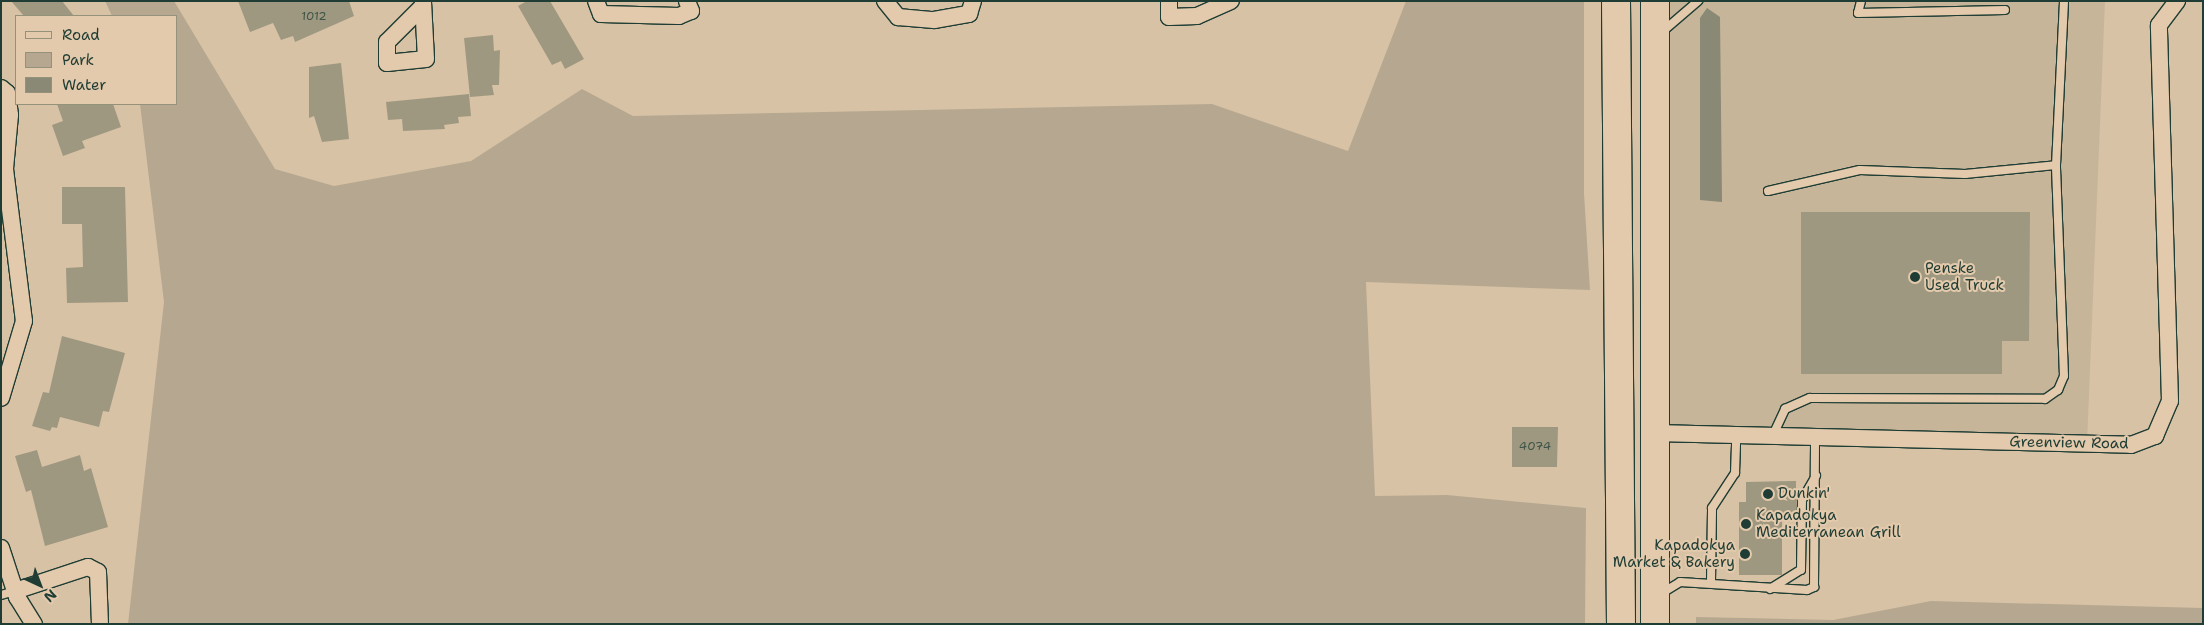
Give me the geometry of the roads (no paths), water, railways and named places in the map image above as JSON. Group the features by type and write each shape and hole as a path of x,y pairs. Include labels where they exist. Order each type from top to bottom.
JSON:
{"highway":[{"path":"1616,1 1621,624"},
{"path":"1655,1 1655,612"}],"street":[{"path":"596,1 600,14 679,16 692,11 686,1"},
{"path":"885,1 898,17 934,20 969,14 973,1"},
{"path":"1170,1 1169,17 1197,16 1231,1"},
{"name":"Greenview Road","path":"1656,433 2131,445 2155,436 2170,401 2159,24 2177,1"},
{"path":"1,88 7,93 10,115 5,169 24,320 1,398"},
{"path":"1,548 8,593 34,624"},
{"path":"8,593 88,566 98,572 100,624"}],"lane":[{"path":"1655,39 1698,1"},
{"path":"1861,1 1858,13 2005,10"},
{"path":"1773,435 1784,409 1810,398 2045,398 2058,390 2064,376 2056,165 2064,1"},
{"path":"1768,191 1860,170 1965,174 2056,165"},
{"path":"1711,582 1712,508 1735,473 1736,435"},
{"path":"1655,612 1680,582 1711,582 1770,589 1807,590 1816,584 1815,437"},
{"path":"1770,589 1801,570 1802,500 1816,475"}],"water":[{"path":"1707,8 1720,17 1722,202 1700,200 1700,18"}],"place":[{"name":"Penske Used Truck","path":"1915,277"},
{"name":"Dunkin'","path":"1768,494"},
{"name":"Kapadokya Mediterranean Grill","path":"1746,524"},
{"name":"Kapadokya Market & Bakery","path":"1745,554"}]}
